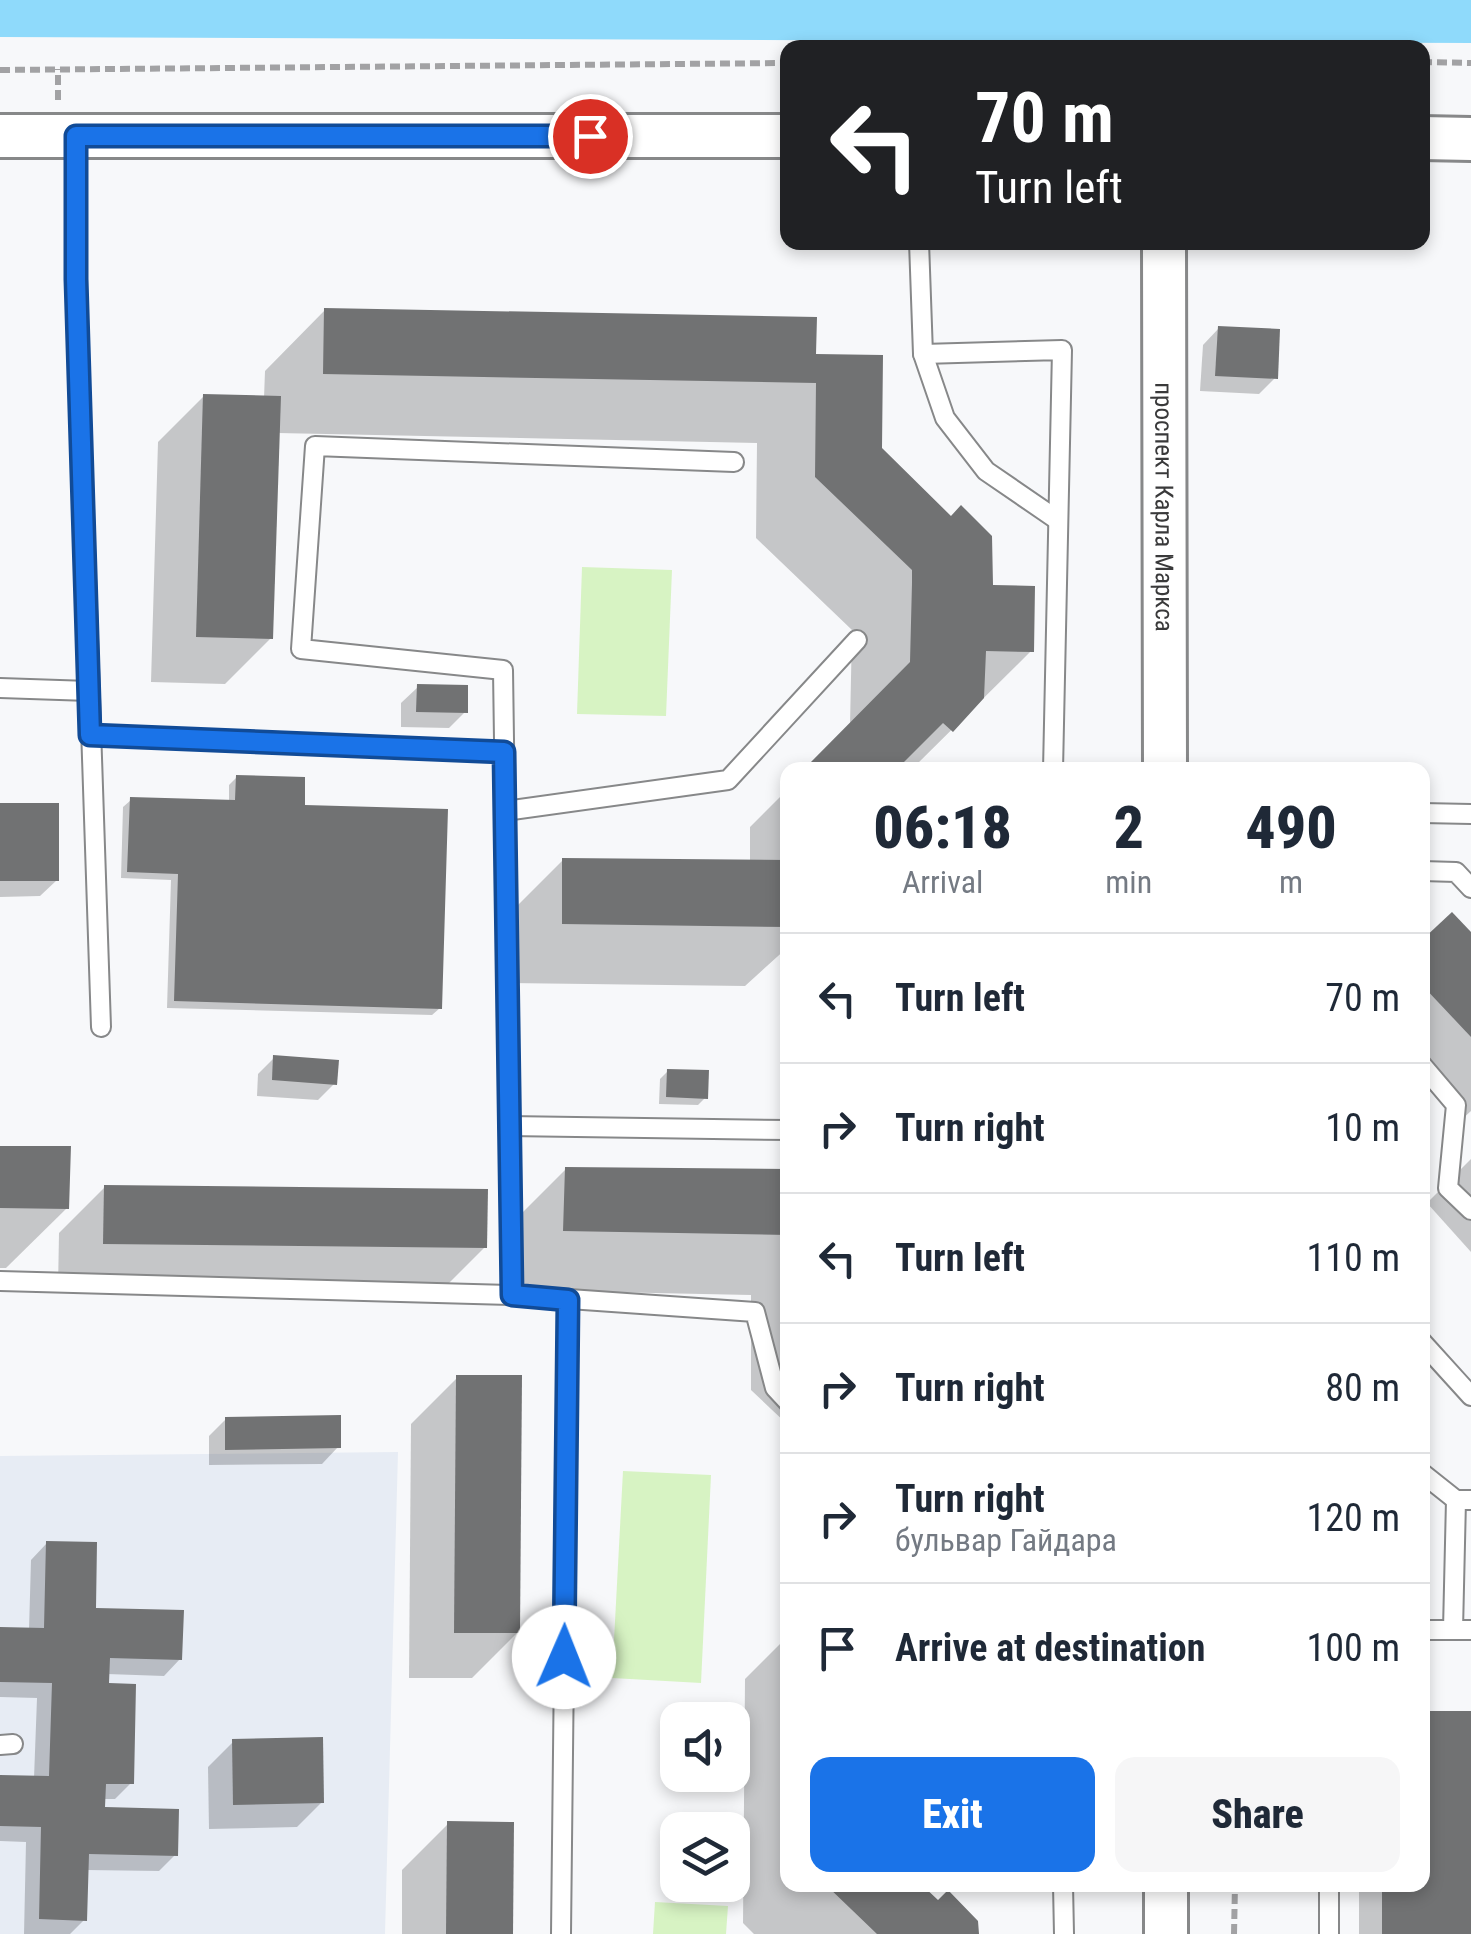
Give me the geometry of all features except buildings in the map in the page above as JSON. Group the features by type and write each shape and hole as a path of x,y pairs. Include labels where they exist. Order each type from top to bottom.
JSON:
{"street":[{"path":"0,136 780,136"},
{"path":"1430,138 1471,139"},
{"name":"проспект Карла Маркса","path":"1164,250 1165,762"},
{"path":"1166,1892 1166,1934"}],"lane":[{"path":"76,136 76,279 101,1028"},
{"path":"920,250 923,354 945,418 986,471 1056,519"},
{"path":"923,354 1062,350 1054,762"},
{"path":"512,1295 502,670 301,649 316,446 734,462"},
{"path":"505,811 728,780 857,640"},
{"path":"0,688 89,692"},
{"path":"90,735 504,752"},
{"path":"1430,813 1471,814"},
{"path":"1430,871 1456,872 1471,888"},
{"path":"1430,1075 1456,1105 1448,1188 1471,1210"},
{"path":"508,1126 780,1130"},
{"path":"0,1280 512,1295 755,1312 774,1388 780,1394"},
{"path":"560,1934 568,1300"},
{"path":"1430,1351 1471,1396"},
{"path":"1430,1478 1463,1500 1462,1630 1430,1630"},
{"path":"1063,1892 1064,1934"},
{"path":"1329,1892 1330,1934"}],"path":[{"path":"1430,62 1471,63"},
{"path":"0,70 780,63"},
{"path":"1234,1934 1235,1892"}],"shaded area":[{"path":"398,1452 385,1934 0,1934 0,1456"}],"green space":[{"path":"582,567 672,570 666,716 577,714"},
{"path":"623,1471 711,1475 701,1683 612,1678"},
{"path":"655,1902 728,1906 726,1934 653,1934"}],"water":[{"path":"0,0 1471,0 1471,43 0,37"}],"route":[{"path":"564,1657 568,1300 512,1295 504,752 90,735 76,279 76,136 590,136"}]}
